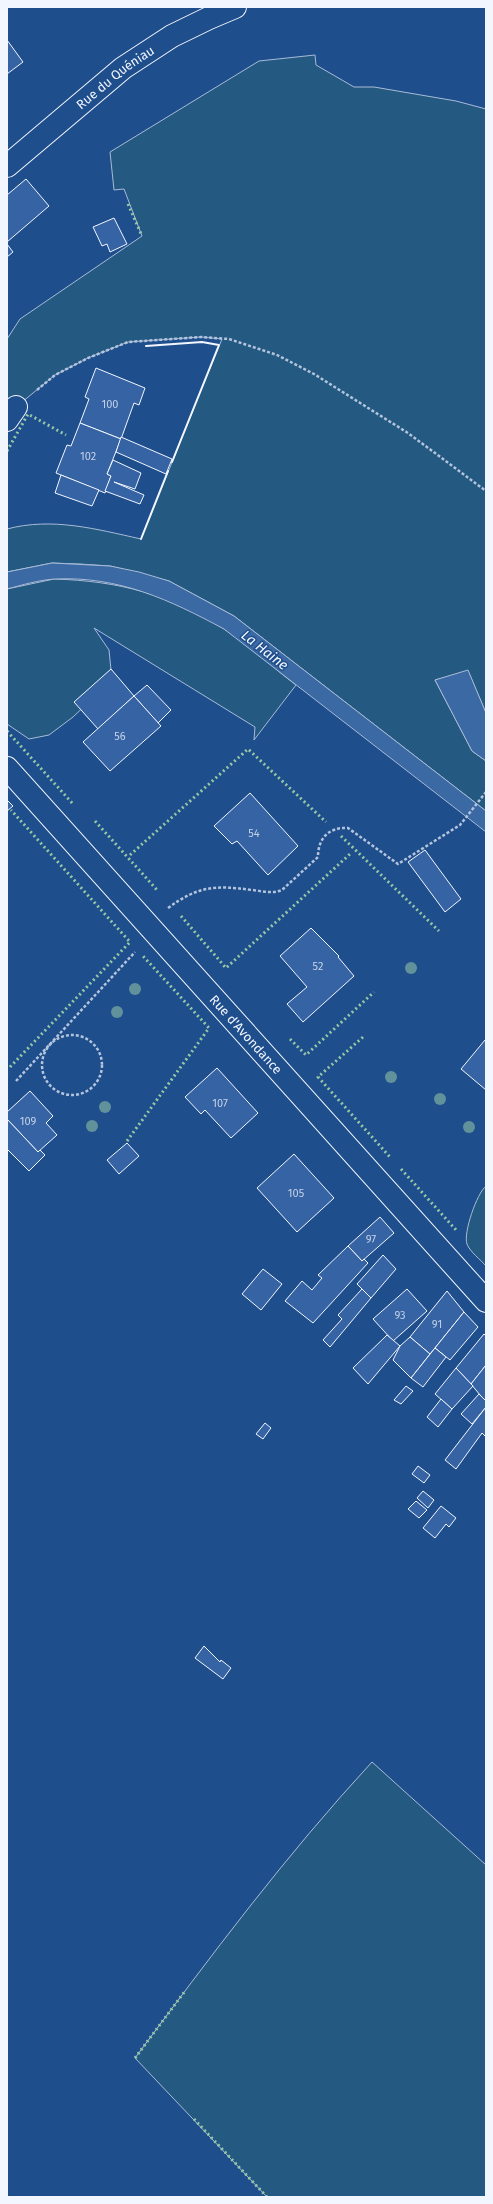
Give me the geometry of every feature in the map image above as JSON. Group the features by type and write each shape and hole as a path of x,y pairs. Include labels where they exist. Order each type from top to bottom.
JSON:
{"street":[{"name":"Rue du Quéniau","path":"7,166 123,68 172,36 235,7"},
{"name":"Rue d'Avondance","path":"7,768 486,1301"}],"path":[{"path":"11,413 55,375 88,358 128,342 201,337 229,339 277,355 320,378 408,433 486,491"},
{"path":"16,1081 51,1044 150,927 194,891 211,887 275,893 282,890 318,857 318,846 327,834 335,829 348,828 398,864 460,825 486,792"},
{"path":"69,1035 79,1036 92,1044 100,1057 102,1067 100,1076 94,1085 78,1095 68,1095 51,1087 45,1080 42,1061 45,1052 51,1044 69,1035"}],"shaded area":[{"path":"315,55 316,65 354,87 374,87 456,101 486,109 486,713 468,671 435,680 472,751 486,761 486,811 234,616 169,581 110,566 80,564 52,563 7,572 7,529 41,524 57,524 91,528 141,539 222,339 201,337 128,342 88,358 55,375 16,407 7,424 7,339 20,319 142,236 124,189 114,190 110,152 259,61"},
{"path":"54,579 78,580 122,586 163,598 204,617 224,629 296,685 254,740 255,727 94,628 109,650 112,680 73,717 49,735 29,739 7,724 7,589"},
{"path":"486,1186 486,1266 471,1250 466,1239 475,1205 482,1190"},
{"path":"372,1762 486,1865 486,2197 267,2197 135,2058 249,1907 309,1833"}],"water":[{"name":"La Haine","path":"52,563 110,566 139,572 169,581 234,616 486,811 486,832 224,629 204,618 143,592 101,581 55,579 7,589 7,572"},
{"path":"468,670 486,713 486,761 472,751 435,680"}],"building":[{"path":"7,40 23,62 7,74"},
{"path":"26,179 49,206 7,242 7,195"},
{"path":"114,218 127,244 110,252 107,244 102,246 93,227"},
{"path":"7,244 13,252 7,257"},
{"path":"96,368 145,388 139,405 134,403 121,439 80,423 89,399 85,397"},
{"path":"80,423 121,439 107,474 111,476 105,493 56,473 67,445 71,446"},
{"path":"121,437 172,459 166,474 116,452"},
{"path":"113,460 141,473 135,489 114,482 144,495 140,504 105,491 111,476 107,474"},
{"path":"61,475 99,490 92,506 55,493"},
{"path":"111,669 134,696 98,729 74,702"},
{"path":"147,685 171,710 158,723 134,696"},
{"path":"134,696 161,726 110,771 83,742"},
{"path":"250,793 298,846 268,875 237,841 232,844 214,826"},
{"path":"7,800 13,806 7,811"},
{"path":"425,850 461,899 445,912 408,862"},
{"path":"311,928 339,956 338,957 354,976 303,1022 287,1004 307,987 280,956"},
{"path":"485,1040 486,1041 486,1090 461,1069"},
{"path":"217,1068 258,1113 231,1138 205,1110 201,1114 185,1097"},
{"path":"30,1091 53,1116 46,1123 57,1135 38,1152 7,1119 7,1112"},
{"path":"7,1119 38,1152 40,1150 45,1155 29,1171 7,1149"},
{"path":"127,1143 139,1156 119,1174 107,1160"},
{"path":"294,1154 334,1198 297,1232 257,1188"},
{"path":"380,1217 394,1233 362,1261 348,1246"},
{"path":"348,1246 362,1261 364,1259 368,1263 313,1323 285,1301 302,1281 312,1290 322,1278 318,1275"},
{"path":"383,1255 396,1269 371,1298 357,1284"},
{"path":"263,1269 282,1284 261,1310 242,1294"},
{"path":"362,1289 371,1298 330,1347 323,1340 342,1319 338,1315"},
{"path":"407,1289 427,1311 393,1341 373,1319"},
{"path":"447,1291 464,1312 430,1354 410,1337"},
{"path":"464,1312 478,1327 450,1360 435,1348"},
{"path":"484,1334 486,1336 486,1365 471,1384 456,1368"},
{"path":"387,1335 400,1346 368,1384 353,1368"},
{"path":"410,1337 430,1354 411,1378 393,1360 400,1346"},
{"path":"435,1348 446,1357 423,1387 411,1378"},
{"path":"486,1365 486,1399 485,1401 471,1384"},
{"path":"456,1368 473,1386 452,1409 435,1394"},
{"path":"406,1386 413,1391 401,1404 394,1400"},
{"path":"479,1394 486,1401 486,1407 472,1424 461,1414"},
{"path":"441,1399 452,1409 438,1427 427,1417"},
{"path":"486,1407 486,1437 482,1433 456,1469 445,1460"},
{"path":"265,1423 271,1428 263,1439 256,1434"},
{"path":"418,1466 430,1475 424,1483 412,1474"},
{"path":"423,1491 434,1500 428,1508 417,1498"},
{"path":"416,1501 427,1510 419,1518 408,1509"},
{"path":"441,1506 456,1518 449,1527 446,1524 435,1538 423,1528"},
{"path":"204,1646 220,1662 221,1660 231,1668 223,1679 195,1658"}],"hedge":[{"path":"128,204 142,236"},
{"path":"7,451 28,414 66,435"},
{"path":"7,731 74,805"},
{"path":"130,855 248,749 326,822"},
{"path":"10,1067 130,942 11,810"},
{"path":"95,821 158,891"},
{"path":"341,836 439,931"},
{"path":"181,916 226,968 350,854"},
{"path":"127,1141 209,1028 143,956"},
{"path":"290,1039 306,1055 374,992"},
{"path":"363,1037 318,1077 390,1157"},
{"path":"401,1169 457,1231"},
{"path":"135,2058 185,1991"},
{"path":"194,2119 267,2197"}],"wall":[{"path":"146,346 202,342 219,345 172,462"},
{"path":"141,539 168,471"}]}
